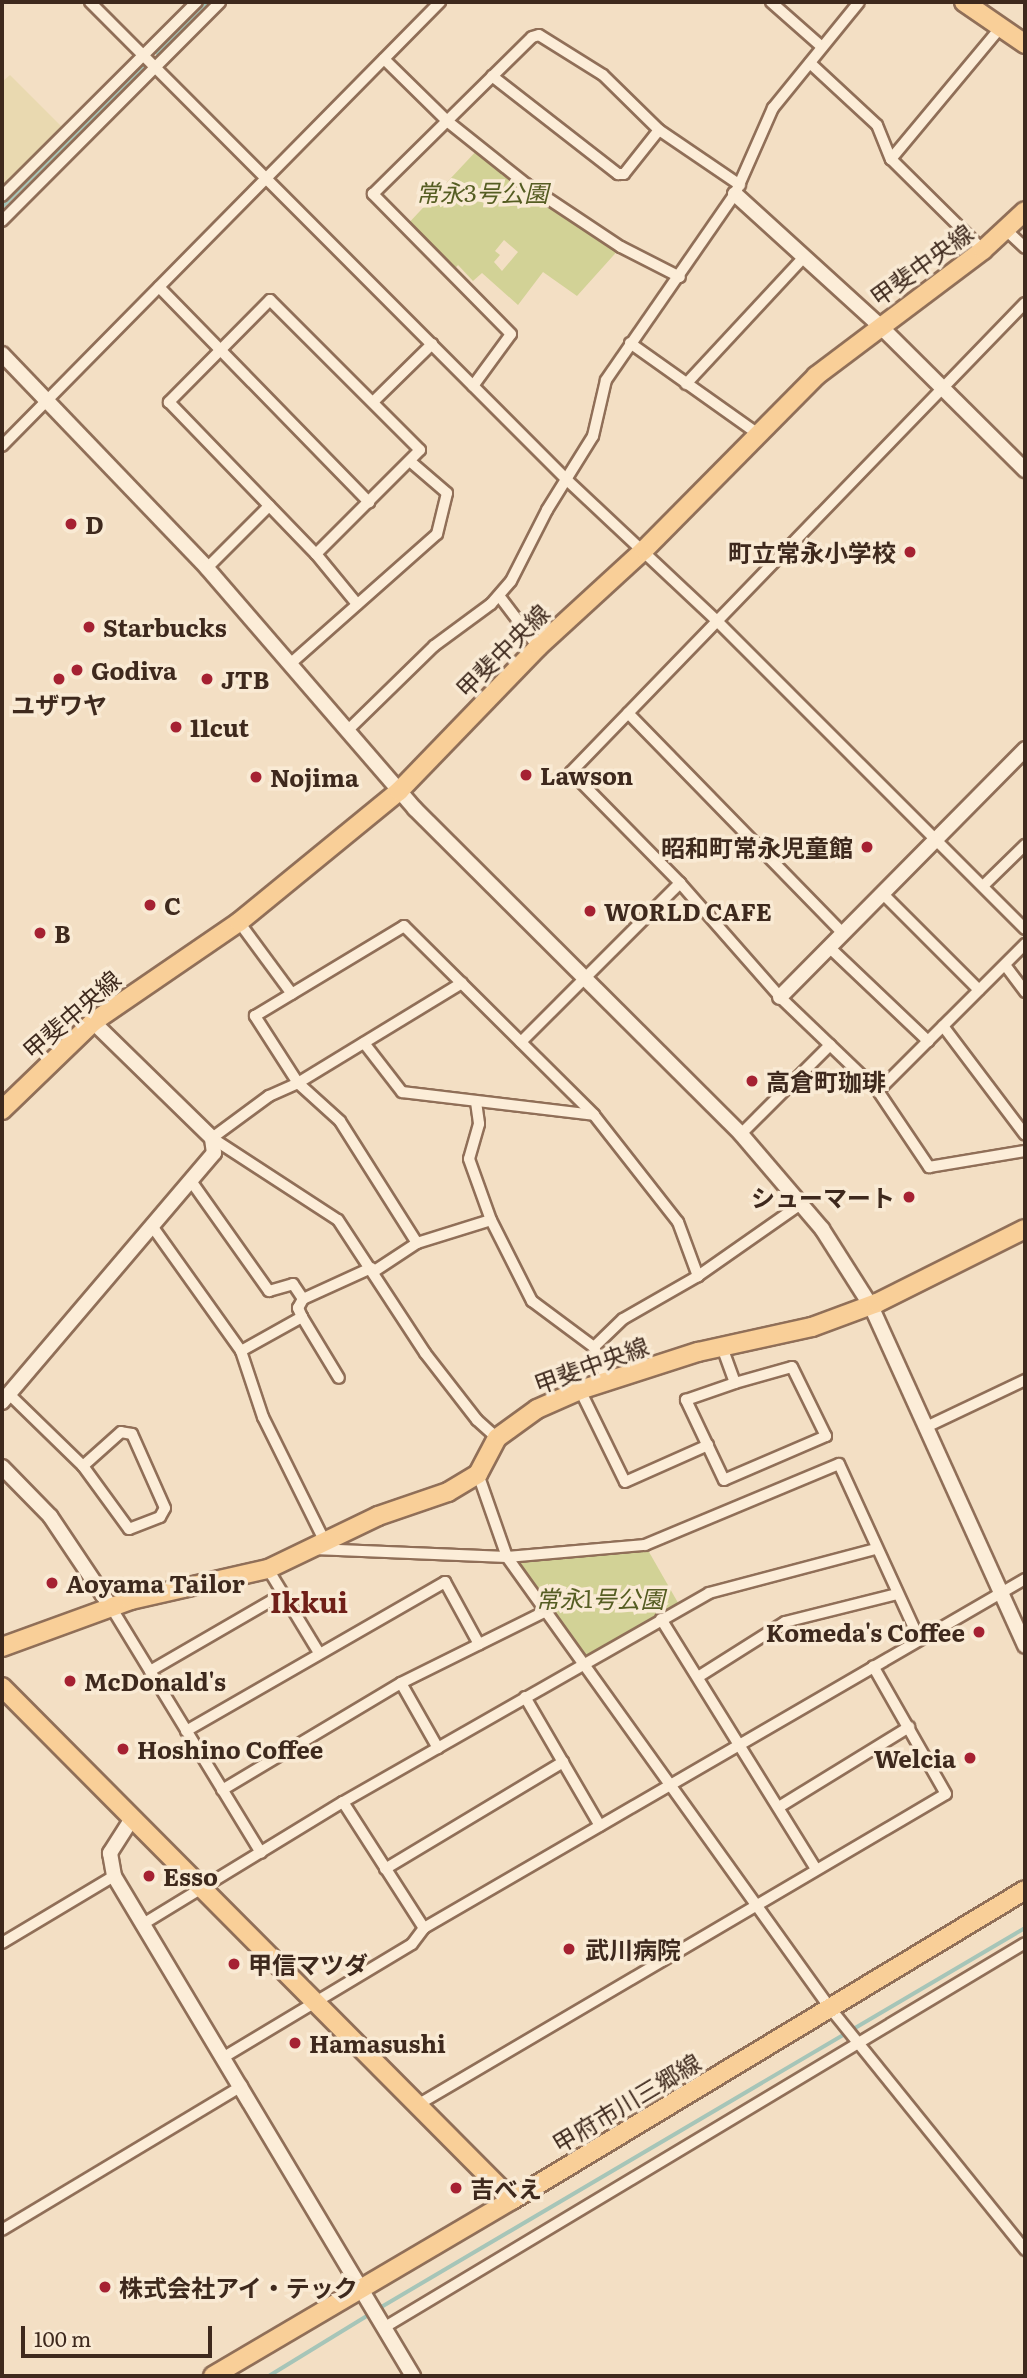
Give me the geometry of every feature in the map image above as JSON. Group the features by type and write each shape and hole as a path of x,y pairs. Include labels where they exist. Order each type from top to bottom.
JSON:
{"main road":[{"path":"964,2 1025,44"},
{"name":"甲斐中央線","path":"2,1110 93,1022 239,922 399,790 538,647 644,550 816,376 879,325 983,250 1025,211"},
{"name":"甲斐中央線","path":"478,1474 498,1438 537,1409 607,1381 722,1347 812,1327 870,1306 1025,1229"},
{"path":"2,1647 111,1607 268,1569 324,1539 433,1499 478,1474"},
{"path":"2,1687 317,1999 512,2200 366,2297 213,2376"},
{"name":"甲府市川三郷線","path":"512,2200 1025,1890"}],"street":[{"path":"90,2 567,480 716,620 937,838 1025,929"},
{"path":"2,196 197,2"},
{"path":"2,220 220,2"},
{"path":"2,446 440,2"},
{"path":"771,2 822,47"},
{"path":"347,731 434,646 500,597 593,436 607,380 738,189 773,108 859,2"},
{"path":"891,159 1000,27"},
{"path":"473,386 511,334 373,194 492,76 539,35 603,75 659,130 738,189 804,257 879,325 1025,470"},
{"path":"384,59 447,121 574,218 680,277"},
{"path":"810,63 877,125 891,159 983,250"},
{"path":"492,76 618,174 624,174 659,130"},
{"path":"1006,230 1025,248"},
{"path":"686,384 804,257"},
{"path":"159,287 369,502"},
{"path":"316,554 411,462 420,450 270,300 169,402 316,554 357,604"},
{"path":"1025,303 571,772 680,883 780,997 878,1091 929,1167 1025,1151"},
{"path":"630,343 758,434"},
{"path":"373,402 432,344"},
{"path":"2,354 207,568 399,790 741,1134 801,1204 870,1306 1025,1646"},
{"path":"290,664 437,534 447,493 411,462"},
{"path":"207,568 270,506"},
{"path":"500,597 538,647"},
{"path":"628,713 843,933"},
{"path":"780,997 1025,749"},
{"path":"983,886 1025,845"},
{"path":"521,1042 680,883"},
{"path":"882,893 979,990"},
{"path":"239,922 292,994"},
{"path":"417,1243 340,1121 298,1083 255,1016 404,926 594,1115 678,1222 698,1276"},
{"path":"878,1091 1025,944"},
{"path":"830,947 928,1041"},
{"path":"1005,965 1025,992"},
{"path":"212,1138 269,1096 298,1083 462,984"},
{"path":"93,1022 212,1138 338,1220 425,1353 477,1420 498,1438"},
{"path":"943,1026 1025,1135"},
{"path":"364,1043 402,1092 594,1115"},
{"path":"741,1134 830,1045"},
{"path":"476,1102 479,1124 469,1159 491,1220 533,1301 594,1347 607,1381"},
{"path":"83,1466 121,1432 132,1434 165,1508 160,1517 129,1529 83,1466 5,1398 214,1153 212,1138"},
{"path":"191,1181 269,1291 293,1284 303,1299"},
{"path":"594,1347 623,1319 698,1276 801,1204"},
{"path":"339,1378 302,1317 298,1308 303,1299 372,1270 417,1243 491,1220"},
{"path":"152,1226 241,1351 262,1417 324,1539"},
{"path":"241,1351 302,1317"},
{"path":"722,1347 735,1383"},
{"path":"792,1367 826,1436 724,1480 686,1400 735,1383 792,1367"},
{"path":"926,1427 1025,1380"},
{"path":"580,1390 625,1482 708,1445"},
{"path":"308,1549 507,1557 645,1545 839,1464 919,1639"},
{"path":"2,1467 50,1516 111,1607 261,1853"},
{"path":"478,1474 507,1557 830,2008 1025,2250"},
{"path":"143,1924 342,1802 583,1662 709,1593 876,1549"},
{"path":"268,1569 319,1653"},
{"path":"224,2057 412,1944 424,1928 1025,1579"},
{"path":"186,1731 445,1582 479,1644"},
{"path":"150,1671 283,1594"},
{"path":"698,1678 785,1622 897,1594"},
{"path":"222,1790 401,1683 546,1611"},
{"path":"661,1619 816,1869"},
{"path":"419,2104 946,1794 873,1666"},
{"path":"401,1683 438,1748"},
{"path":"525,1697 600,1826"},
{"path":"779,1807 909,1727"},
{"path":"385,1869 563,1762"},
{"path":"342,1802 424,1928"},
{"path":"133,1817 110,1853 114,1876 414,2376"},
{"path":"2,1943 114,1876"},
{"path":"382,2324 1025,1943"},
{"path":"2,2230 242,2087"}],"shaded area":[{"path":"10,75 62,127 2,187 2,82"}],"green space":[{"name":"常永3号公園","path":"480,147 621,247 577,296 543,272 518,305 482,273 473,281 458,265 451,273 405,227","holes":["504,240 518,252 502,271 494,262 500,255 495,251"]},
{"name":"常永1号公園","path":"645,1545 681,1608 583,1662 507,1557"}],"waterway":[{"path":"157,53 207,2"},
{"path":"2,207 142,67"},
{"path":"378,2309 1025,1928"},
{"path":"269,2376 372,2313"}],"place":[{"name":"D","path":"71,524"},
{"name":"町立常永小学校","path":"910,552"},
{"name":"Starbucks","path":"89,627"},
{"name":"Godiva","path":"77,670"},
{"name":"ユザワヤ","path":"59,679"},
{"name":"JTB","path":"207,679"},
{"name":"11cut","path":"176,727"},
{"name":"Lawson","path":"526,775"},
{"name":"Nojima","path":"256,777"},
{"name":"昭和町常永児童館","path":"867,847"},
{"name":"C","path":"150,905"},
{"name":"WORLD CAFE","path":"590,911"},
{"name":"B","path":"40,933"},
{"name":"高倉町珈琲","path":"752,1081"},
{"name":"シューマート","path":"909,1197"},
{"name":"Aoyama Tailor","path":"52,1583"},
{"name":"Komeda's Coffee","path":"979,1632"},
{"name":"McDonald's","path":"70,1681"},
{"name":"Hoshino Coffee","path":"123,1749"},
{"name":"Welcia","path":"970,1758"},
{"name":"Esso","path":"149,1876"},
{"name":"武川病院","path":"569,1949"},
{"name":"甲信マツダ","path":"234,1964"},
{"name":"Hamasushi","path":"295,2043"},
{"name":"吉べえ","path":"456,2188"},
{"name":"株式会社アイ・テック","path":"105,2287"}],"district":[{"name":"Ikkui","path":"309,1601"}]}
